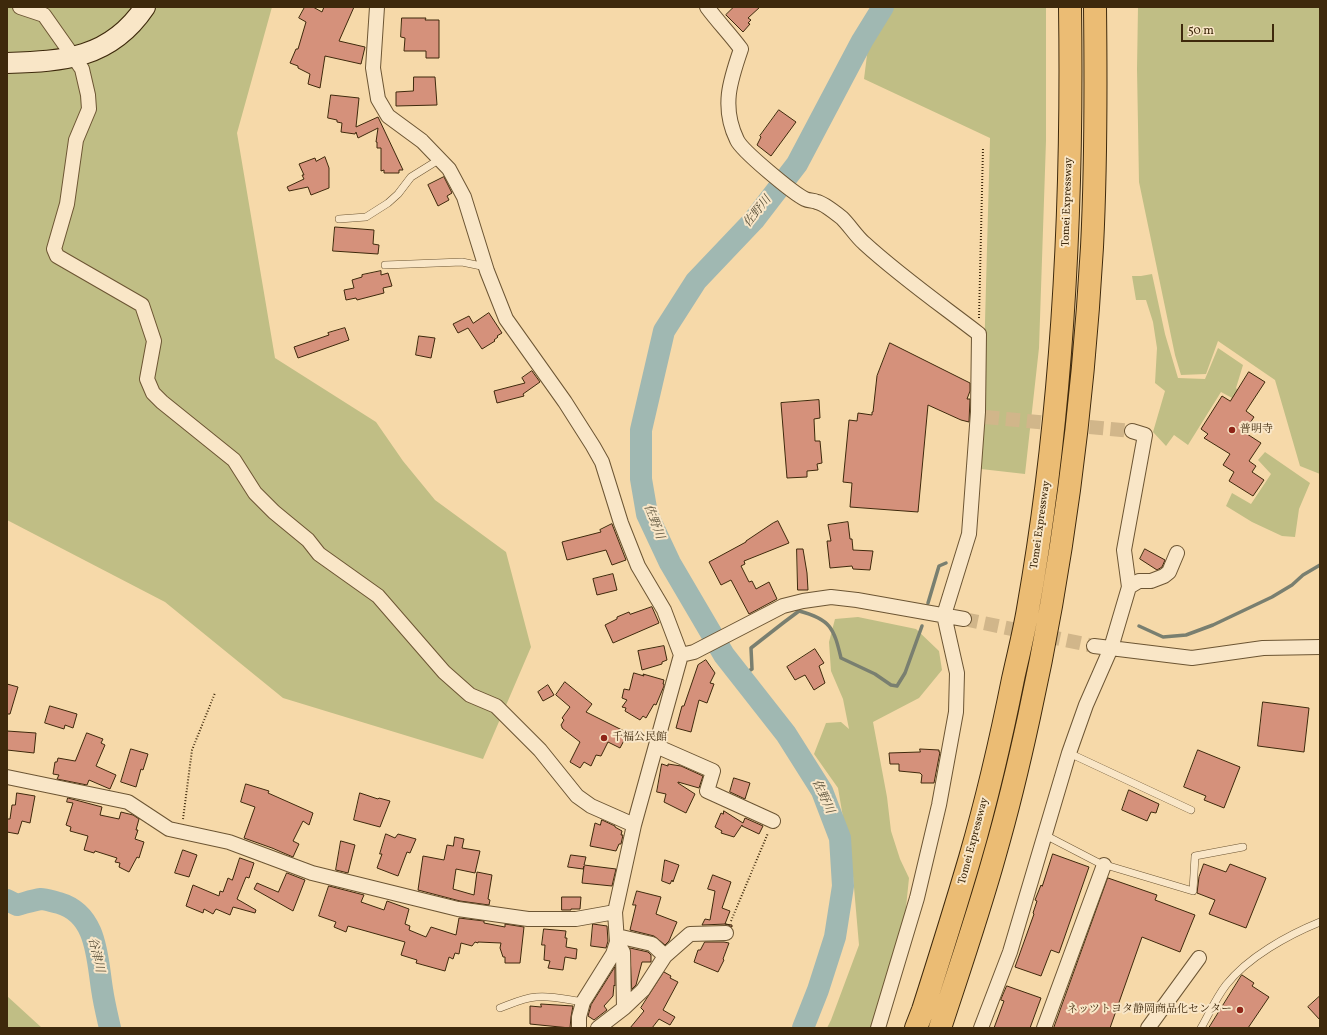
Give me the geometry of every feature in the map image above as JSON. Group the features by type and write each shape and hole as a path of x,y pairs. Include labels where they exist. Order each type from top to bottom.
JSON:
{"highway":[{"name":"Tomei Expressway","path":"916,1028 923,1010 970,858 1001,738 1028,611 1046,497 1065,288 1069,185 1070,7"},
{"name":"Tomei Expressway","path":"940,1028 995,855 1029,718 1053,595 1068,494 1082,374 1092,248 1095,7"}],"street":[{"path":"20,7 44,15 82,69 88,95 89,109 76,140 67,204 54,249 58,256 142,305 154,341 147,379 153,393 234,460 255,493 274,512 308,540 319,554 378,596 444,672 470,695 496,706 540,750 576,796 591,806 634,825"},
{"path":"7,63 48,62 74,58 90,52 117,38 141,14 145,7"},
{"path":"377,7 373,68 378,99 388,116 422,140 449,169 464,197 486,267 506,319 565,402 602,462 621,523 638,566 687,653"},
{"path":"707,7 719,23 730,33 741,49 732,76 728,95 729,119 737,140 745,151 796,194 807,200 818,202 842,219 864,243 892,267 979,334 982,414 969,534 944,615 957,673 956,712 939,805 917,898 878,1028"},
{"path":"981,1028 1010,952 1069,753 1086,705 1111,648 1129,587 1124,550 1145,435 1132,431"},
{"path":"1129,587 1139,581 1151,581 1164,576 1169,572 1177,553"},
{"path":"579,1028 579,1017 583,1002 613,954 617,939 615,912 634,825 656,746 687,653 783,606 803,601 831,598 857,600 964,619"},
{"path":"1094,646 1192,658 1263,648 1320,647"},
{"path":"656,746 713,771 707,791 773,820"},
{"path":"7,777 128,802 169,829 230,842 312,873 458,909 528,919 576,919 615,912"},
{"path":"1044,1028 1104,865"},
{"path":"598,1028 624,1008 643,990 666,956 690,934 726,932"},
{"path":"617,939 652,944 666,956"},
{"path":"617,939 623,952 624,1008"},
{"path":"1148,1028 1199,958"}],"lane":[{"path":"339,219 366,217 388,203 398,194 411,177 440,159"},
{"path":"385,265 462,262 486,267"},
{"path":"1069,753 1191,810"},
{"path":"1045,835 1104,865 1193,891 1195,856 1243,847"},
{"path":"1201,1028 1225,986 1237,973 1282,940 1320,922"},
{"path":"500,1008 536,997 583,1002"}],"path":[{"path":"979,334 984,148"},
{"path":"182,832 192,750 215,693"},
{"path":"726,932 773,820"}],"shaded area":[{"path":"7,7 272,7 237,133 275,358 376,422 403,461 435,500 506,552 531,647 483,759 283,698 165,602 7,520"},
{"path":"873,7 1046,7 1046,141 1039,348 1025,474 981,469 990,138 864,79"},
{"path":"1138,7 1320,7 1320,474 1300,466 1275,380 1218,341 1206,374 1181,375 1175,355 1139,182 1137,69"},
{"path":"1152,274 1165,334 1178,378 1205,379 1218,348 1243,365 1236,388 1239,392 1234,399 1221,392 1188,445 1174,435 1166,446 1153,432 1165,391 1155,383 1157,348 1153,322 1146,300 1136,300 1132,276"},
{"path":"1265,452 1310,483 1299,509 1295,537 1282,536 1252,522 1226,506 1232,493 1251,504 1271,474 1258,460"},
{"path":"858,617 916,629 939,651 942,670 919,698 873,722 887,797 891,831 900,859 909,878 903,937 873,1028 827,1028 859,945 853,876 838,788 814,754 826,723 841,722 849,729 843,699 831,671 829,642 835,619"},
{"path":"7,996 42,1028 7,1028"}],"building":[{"path":"305,7 313,7 322,12 324,7 354,7 339,41 365,47 361,64 325,56 320,88 308,84 310,74 298,68 298,66 290,63 296,49 298,49 306,22 299,18"},
{"path":"734,7 760,7 748,18 751,20 748,23 750,24 743,32 726,15"},
{"path":"402,18 426,18 425,20 439,20 439,58 426,58 426,51 404,51 405,38 401,37"},
{"path":"414,77 435,77 437,105 396,106 396,92 413,91"},
{"path":"331,95 359,98 356,127 378,117 403,170 399,170 399,173 384,173 384,170 381,171 381,148 377,148 376,142 378,128 358,138 356,132 355,134 341,132 342,123 328,118"},
{"path":"779,110 796,122 771,156 757,145 761,137 760,136"},
{"path":"325,157 329,168 329,188 311,195 308,187 289,191 287,187 304,179 302,175 304,175 299,164 315,158 316,161"},
{"path":"444,177 452,193 447,196 449,200 438,206 428,185"},
{"path":"335,227 374,230 373,244 379,245 378,254 333,251"},
{"path":"381,271 381,275 388,273 392,286 383,288 384,293 357,300 356,298 346,300 344,290 354,288 352,280 362,277 362,275"},
{"path":"489,313 502,333 497,336 498,337 494,340 495,341 482,349 468,328 458,333 453,324 469,316 473,323"},
{"path":"345,328 349,340 298,358 294,347 329,335 328,333"},
{"path":"419,336 435,338 431,358 416,355"},
{"path":"890,343 970,383 970,391 967,399 970,399 969,422 961,420 928,405 918,512 850,507 852,483 843,482 849,420 857,421 858,413 872,415 877,376"},
{"path":"532,371 540,382 523,394 524,396 497,403 494,391 525,383 522,378"},
{"path":"1249,372 1265,382 1246,411 1254,417 1244,432 1261,443 1249,461 1256,466 1252,472 1264,480 1253,496 1229,481 1234,472 1223,465 1230,454 1204,438 1208,434 1201,429 1222,396 1230,401"},
{"path":"819,400 820,418 814,419 815,441 820,441 822,463 817,464 818,470 807,471 807,477 787,478 781,403"},
{"path":"778,521 789,543 744,561 745,564 741,566 749,582 752,581 756,589 769,582 777,599 749,614 731,580 721,585 709,562 746,542"},
{"path":"848,522 853,550 873,551 870,570 853,569 852,566 830,568 827,541 831,541 828,525"},
{"path":"612,524 626,560 612,565 606,550 567,560 562,542 601,532 600,530"},
{"path":"797,549 803,549 808,590 798,590"},
{"path":"1145,549 1165,560 1162,567 1157,570 1140,559"},
{"path":"613,574 617,590 597,595 593,579"},
{"path":"652,607 659,623 613,643 605,625 617,619 617,617 629,612 630,614"},
{"path":"664,646 667,660 662,662 662,664 642,670 638,651"},
{"path":"815,649 824,663 819,666 825,683 814,690 805,675 795,680 787,667"},
{"path":"706,660 715,673 710,683 714,684 707,703 699,700 691,732 676,728 682,706 684,706 698,665"},
{"path":"634,673 664,680 664,686 656,705 654,704 646,718 643,716 640,720 625,711 626,708 622,707 627,700 622,698 624,689 629,690"},
{"path":"565,682 592,704 586,712 628,733 620,748 608,742 601,756 596,755 591,766 584,762 580,768 570,762 580,742 562,728 561,725 564,720 562,718 570,707 556,695"},
{"path":"7,684 18,687 10,714 7,714"},
{"path":"548,685 554,695 543,701 538,692"},
{"path":"1263,702 1309,708 1304,752 1258,746"},
{"path":"50,706 77,714 73,728 65,725 64,729 45,723"},
{"path":"7,731 36,733 34,753 7,750"},
{"path":"87,733 103,739 101,743 105,745 96,766 116,775 110,789 89,780 87,785 57,779 59,775 53,774 55,762 57,762 58,758 75,761"},
{"path":"131,749 148,754 143,770 141,769 136,787 121,782"},
{"path":"920,749 939,750 940,752 934,783 921,783 922,775 920,773 899,771 899,764 890,764 889,753 920,752"},
{"path":"1198,750 1240,767 1224,808 1204,800 1206,796 1184,787"},
{"path":"662,764 668,766 668,764 681,766 703,776 699,788 678,782 695,794 686,813 664,802 666,794 657,792"},
{"path":"734,778 750,783 745,799 730,792"},
{"path":"246,784 269,791 268,793 313,813 309,825 303,821 293,841 299,844 293,857 244,838 255,807 241,802"},
{"path":"1129,790 1159,804 1156,813 1151,812 1147,821 1122,810"},
{"path":"17,793 35,796 30,823 22,821 18,834 7,832 7,819 10,819 12,805 15,805"},
{"path":"360,793 390,801 380,827 354,820"},
{"path":"68,798 102,807 100,815 119,819 121,812 133,815 139,819 135,839 144,842 139,858 137,857 129,872 119,867 120,863 115,862 117,858 95,851 94,853 84,850 88,836 70,831 71,827 66,825 73,803 67,802"},
{"path":"724,811 743,823 745,818 763,826 759,834 742,825 734,837 721,833 722,831 715,827 721,813 723,814"},
{"path":"602,820 622,831 621,835 623,835 621,844 619,844 616,851 590,846 595,823 600,825"},
{"path":"386,834 395,838 398,834 416,839 410,853 407,852 398,876 377,868 382,854 380,854"},
{"path":"455,837 464,839 462,848 480,851 475,873 456,869 453,889 474,895 477,872 492,875 488,899 490,900 489,905 460,901 418,890 423,856 444,860 447,845 453,846"},
{"path":"341,841 355,845 348,873 336,870"},
{"path":"183,850 197,855 189,877 175,873"},
{"path":"1053,854 1089,867 1059,953 1051,950 1041,976 1015,967 1034,914 1037,901 1035,900 1041,885 1042,886"},
{"path":"571,855 586,857 584,865 616,869 612,886 582,883 584,866 583,869 568,867"},
{"path":"240,858 254,863 249,878 246,877 237,899 256,910 255,913 233,907 230,915 216,909 213,914 204,909 203,913 186,906 193,885 219,896 220,891 223,892 228,878 232,880"},
{"path":"665,860 679,865 673,882 672,880 670,884 662,881"},
{"path":"1204,864 1226,872 1230,864 1266,878 1246,928 1209,914 1215,900 1197,893 1199,877"},
{"path":"287,873 305,880 293,911 254,889 257,883 278,892"},
{"path":"713,875 731,882 722,908 730,911 725,924 702,925 705,919 710,920 715,891 708,889"},
{"path":"1108,878 1157,895 1155,900 1195,915 1180,952 1142,937 1110,1028 1054,1028"},
{"path":"329,886 364,895 361,902 384,910 387,901 409,909 405,924 410,926 409,930 426,937 431,927 456,935 459,918 484,921 484,923 505,927 505,924 524,927 520,963 505,963 505,957 503,957 500,948 501,943 475,942 472,946 461,943 459,954 455,953 453,959 449,957 445,971 416,963 417,960 401,955 405,942 348,926 346,932 334,927 336,922 319,916"},
{"path":"637,891 661,897 656,914 677,922 669,941 665,945 654,936 630,930 636,905 633,905"},
{"path":"562,897 581,897 580,909 562,910"},
{"path":"593,924 607,926 608,941 606,948 591,946"},
{"path":"544,929 566,931 566,947 577,949 576,959 565,957 563,970 548,968 550,961 544,960 545,945 542,945"},
{"path":"705,942 729,943 723,959 724,960 718,972 694,962 698,950 700,950"},
{"path":"630,948 648,952 651,955 651,962 642,962 636,985 632,989"},
{"path":"615,967 615,986 614,985 613,996 604,1006 607,1010 594,1020 588,1016 591,1005"},
{"path":"664,972 671,976 670,978 678,982 663,1010 675,1017 670,1025 659,1019 652,1028 630,1028 644,1011 641,1008"},
{"path":"1242,975 1254,983 1252,986 1269,997 1248,1028 1209,1028"},
{"path":"1007,986 1041,998 1030,1028 994,1028 1004,1001 1001,1000"},
{"path":"1320,996 1320,1020 1308,1007"},
{"path":"541,1004 573,1006 570,1028 530,1024 530,1006 541,1007"}],"waterway":[{"name":"佐野川","path":"803,1028 818,990 835,937 843,886 840,838 822,791 786,734 724,655 670,563 647,514 641,479 641,430 664,331 696,281 754,220 797,164 862,41 883,7"},
{"path":"928,603 939,566 946,563"},
{"path":"1139,626 1163,637 1186,635 1213,625 1272,597 1320,565"},
{"path":"741,676 752,669 751,648 799,611 810,614 825,622 833,632 841,658 875,674 891,685 897,686 905,673 922,626"},
{"name":"谷津川","path":"7,900 17,905 38,899 46,899 72,909 81,917 93,938 110,1028"}],"tunnel":[{"path":"985,417 1132,431"},
{"path":"964,619 1094,646"}],"place":[{"name":"普明寺","path":"1232,430"},
{"name":"千福公民館","path":"604,738"},
{"name":"ネッツトヨタ静岡商品化センター","path":"1240,1010"}]}
